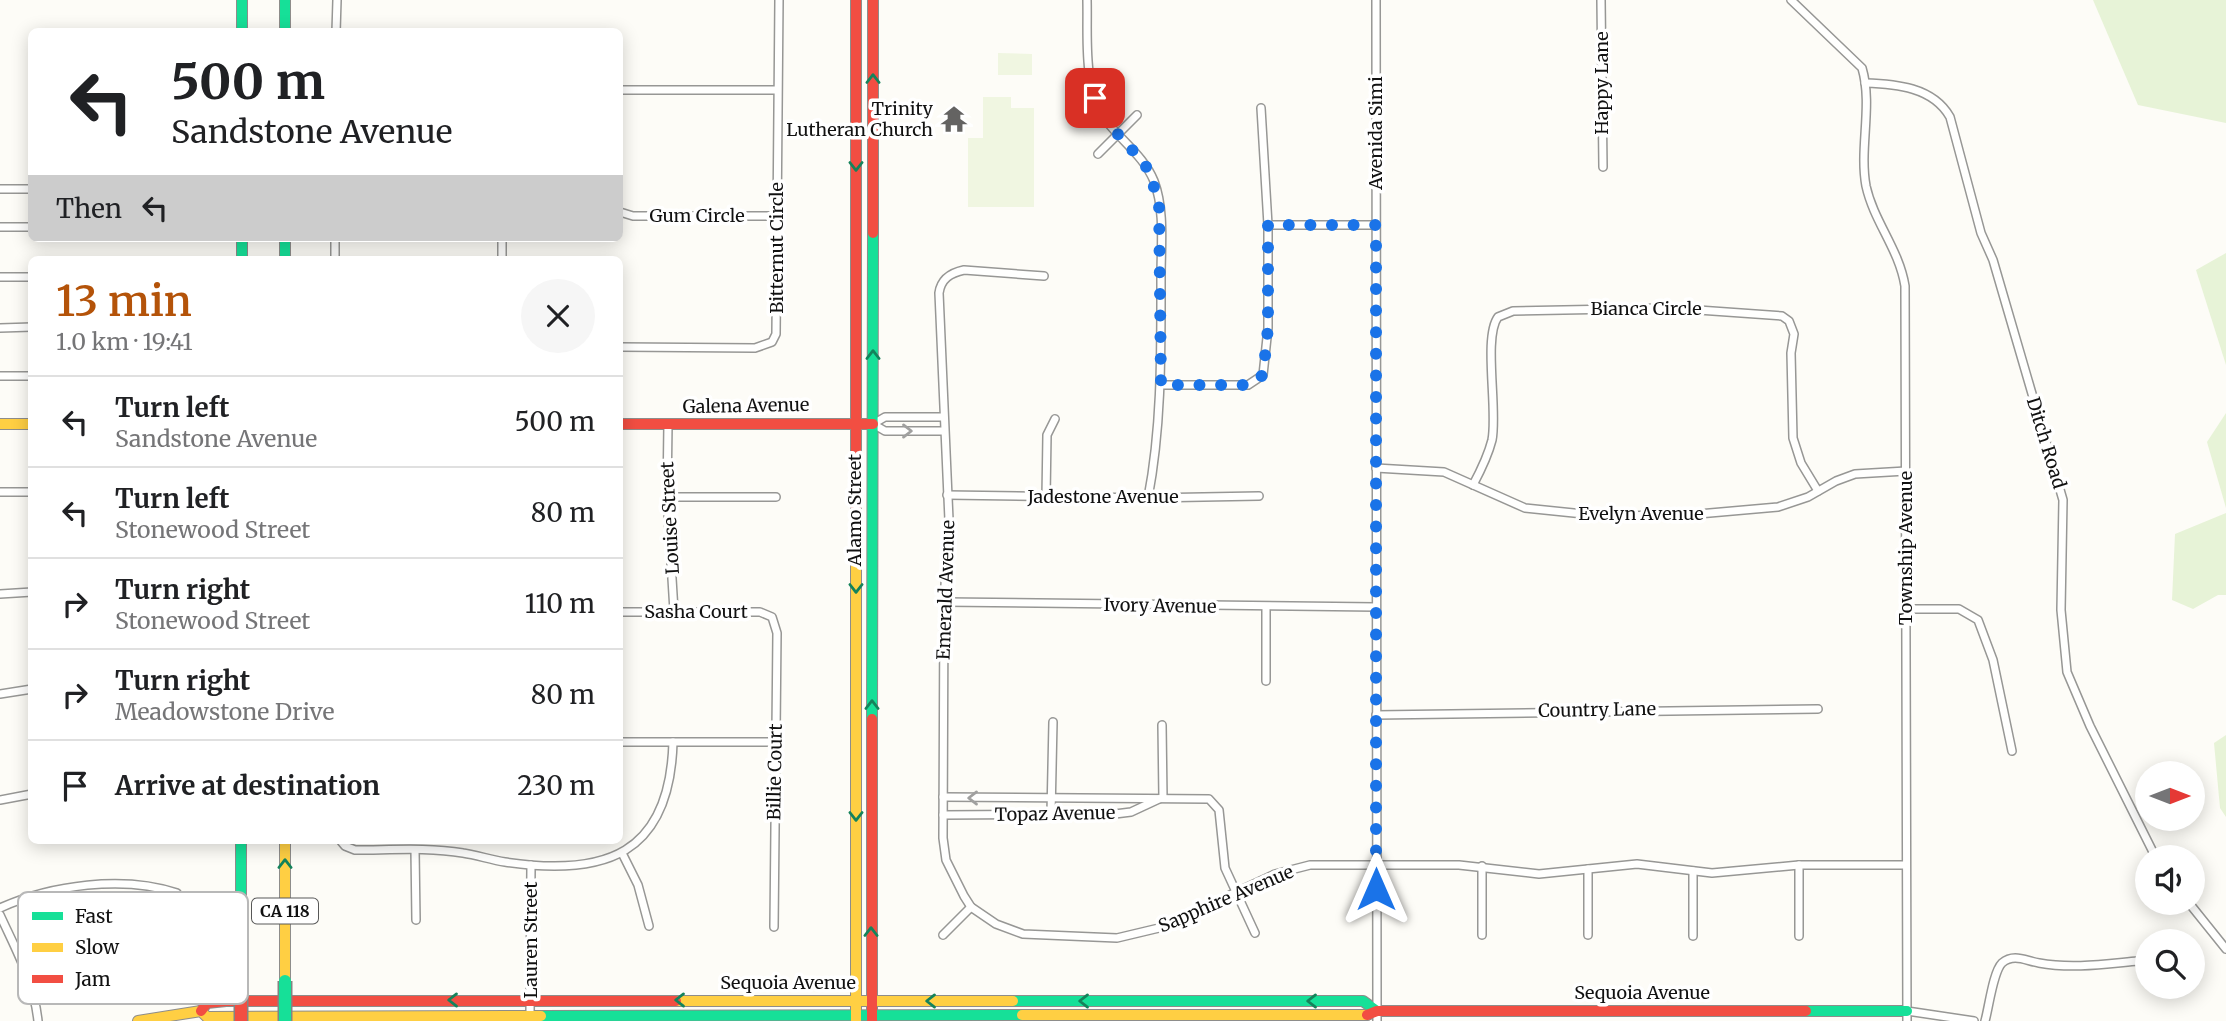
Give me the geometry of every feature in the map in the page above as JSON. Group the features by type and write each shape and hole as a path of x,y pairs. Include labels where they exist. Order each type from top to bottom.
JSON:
{"main road":[{"path":"242,0 242,28"},
{"name":"Alamo Street","path":"856,0 856,1018"},
{"name":"Alamo Street","path":"872,1018 873,0"},
{"path":"285,2 285,28"},
{"path":"0,424 28,424"},
{"name":"Galena Avenue","path":"623,424 873,424"},
{"name":"CA 118","path":"241,844 241,892"},
{"name":"CA 118","path":"285,844 285,1021"},
{"name":"Sequoia Avenue","path":"248,1001 1363,1001 1377,1016"},
{"name":"Sequoia Avenue","path":"138,1021 201,1011 206,1004"},
{"name":"Sequoia Avenue","path":"201,1011 207,1017 333,1018 530,1015 856,1018 1907,1016"}],"street":[{"path":"336,28 337,0"},
{"name":"Bitternut Circle","path":"623,347 755,348 772,342 777,326 776,90 779,0"},
{"path":"1087,0 1090,83 1101,111 1117,134 1145,164 1159,200 1161,385 1158,440 1148,498"},
{"name":"Avenida Simi","path":"1376,0 1377,1016"},
{"name":"Happy Lane","path":"1601,0 1603,167"},
{"path":"1791,0 1858,63 1865,83"},
{"name":"Township Avenue","path":"1865,83 1866,185 1875,215 1898,255 1905,286 1907,1016"},
{"name":"Ditch Road","path":"1865,83 1887,84 1924,93 1944,106 1950,117 1981,233 1993,260 2063,500 2061,610 2067,672 2102,751 2149,845"},
{"path":"623,90 776,90"},
{"path":"1161,385 1248,385 1263,375 1268,328 1268,225 1261,108"},
{"path":"1098,154 1138,115"},
{"path":"0,189 28,189"},
{"name":"Gum Circle","path":"623,213 633,216 776,216"},
{"path":"1268,225 1376,225"},
{"path":"0,227 28,226"},
{"name":"Emerald Avenue","path":"971,907 946,860 943,814 944,602 949,520 939,293 943,280 953,272 964,270 1044,276"},
{"path":"0,277 28,277"},
{"name":"Bianca Circle","path":"1473,485 1486,462 1492,439 1493,351 1490,335 1498,317 1513,311 1670,308 1773,313 1789,321 1794,334 1791,353 1793,439 1801,463 1818,491"},
{"path":"0,328 28,327"},
{"path":"0,376 28,376"},
{"name":"Galena Avenue","path":"873,424 886,417 943,417"},
{"path":"1046,497 1047,435 1055,419"},
{"name":"Louise Street","path":"668,424 667,497 674,611"},
{"name":"Galena Avenue","path":"873,424 885,431 944,431"},
{"name":"Evelyn Avenue","path":"1376,468 1431,470 1525,508 1603,516 1750,511 1792,504 1856,474 1906,471"},
{"path":"0,492 28,492"},
{"name":"Jadestone Avenue","path":"947,495 1148,498 1259,496"},
{"path":"667,497 776,497"},
{"path":"0,594 28,592"},
{"name":"Ivory Avenue","path":"944,602 1376,607"},
{"path":"1266,607 1266,681"},
{"path":"1906,609 1959,609 1978,620 1993,660 2011,751"},
{"name":"Sasha Court","path":"623,612 760,612 772,617"},
{"name":"Billie Court","path":"772,617 777,633 774,927"},
{"path":"0,694 28,690"},
{"name":"Country Lane","path":"1376,715 1818,709"},
{"path":"1051,814 1053,722"},
{"path":"1162,725 1163,798"},
{"path":"623,742 776,742"},
{"path":"343,844 355,850 461,853 531,865 585,866 622,853 645,834 662,807 669,785 673,742"},
{"path":"0,800 28,795"},
{"name":"Topaz Avenue","path":"943,797 1202,798 1215,803 1220,817 1221,851 1255,933"},
{"name":"Topaz Avenue","path":"943,814 1131,812 1163,798"},
{"path":"415,850 416,919"},
{"path":"622,853 638,885 649,926"},
{"name":"Sapphire Avenue","path":"971,907 996,924 1023,934 1116,938 1158,928 1290,869 1310,865 1482,866 1539,874 1637,864 1735,873 1799,865 1906,865"},
{"name":"Lauren Street","path":"530,1015 531,865"},
{"path":"1799,865 1799,936"},
{"path":"1482,866 1482,935"},
{"path":"1588,869 1588,935"},
{"path":"1693,871 1693,936"},
{"path":"54,892 81,887 135,885 172,892"},
{"path":"0,908 18,901"},
{"path":"943,935 971,907"},
{"path":"0,915 18,956"},
{"path":"2199,915 2226,949"},
{"path":"1986,1021 1995,974 2010,959 2022,957 2037,963 2072,966 2135,961"},
{"path":"333,1000 333,1018"},
{"path":"1907,1016 1974,1021"}],"green space":[{"path":"2093,0 2226,0 2226,123 2138,105"},
{"path":"998,53 1032,54 1032,75 998,75"},
{"path":"983,97 1011,97 1011,108 1034,108 1034,207 968,207 968,138 983,138"},
{"path":"2226,253 2226,365 2196,270"},
{"path":"2226,413 2226,508 2207,442"},
{"path":"2226,513 2226,595 2218,595 2193,609 2172,600 2175,534"},
{"path":"2226,735 2226,817 2220,808 2214,743"}],"traffic: fast":[{"path":"242,0 242,28"},
{"path":"285,0 285,28"},
{"path":"872,719 873,233"},
{"path":"242,242 242,256"},
{"path":"285,242 285,256"},
{"path":"241,844 241,892"},
{"path":"285,981 285,1021"},
{"path":"1013,1001 1363,1001 1377,1011"},
{"path":"1806,1011 1907,1011"},
{"path":"541,1016 1022,1015"}],"traffic: slow":[{"path":"0,424 28,424"},
{"path":"856,532 856,1020"},
{"path":"285,844 285,981"},
{"path":"676,1001 1013,1001"},
{"path":"138,1021 201,1011 207,1017 541,1016"},
{"path":"1022,1015 1367,1015"}],"traffic: jam":[{"path":"856,0 856,532"},
{"path":"873,0 873,233"},
{"path":"623,424 873,424"},
{"path":"872,719 872,1021"},
{"path":"248,1001 676,1001"},
{"path":"201,1011 206,1004"},
{"path":"241,1004 241,1021"},
{"path":"1367,1015 1377,1011 1806,1011"}],"place":[{"name":"Trinity Lutheran Church","path":"954,119"}],"route":[{"path":"1095,98 1107,122 1145,164 1159,200 1161,385 1248,385 1263,375 1268,328 1268,225 1376,225 1376,889"}]}
